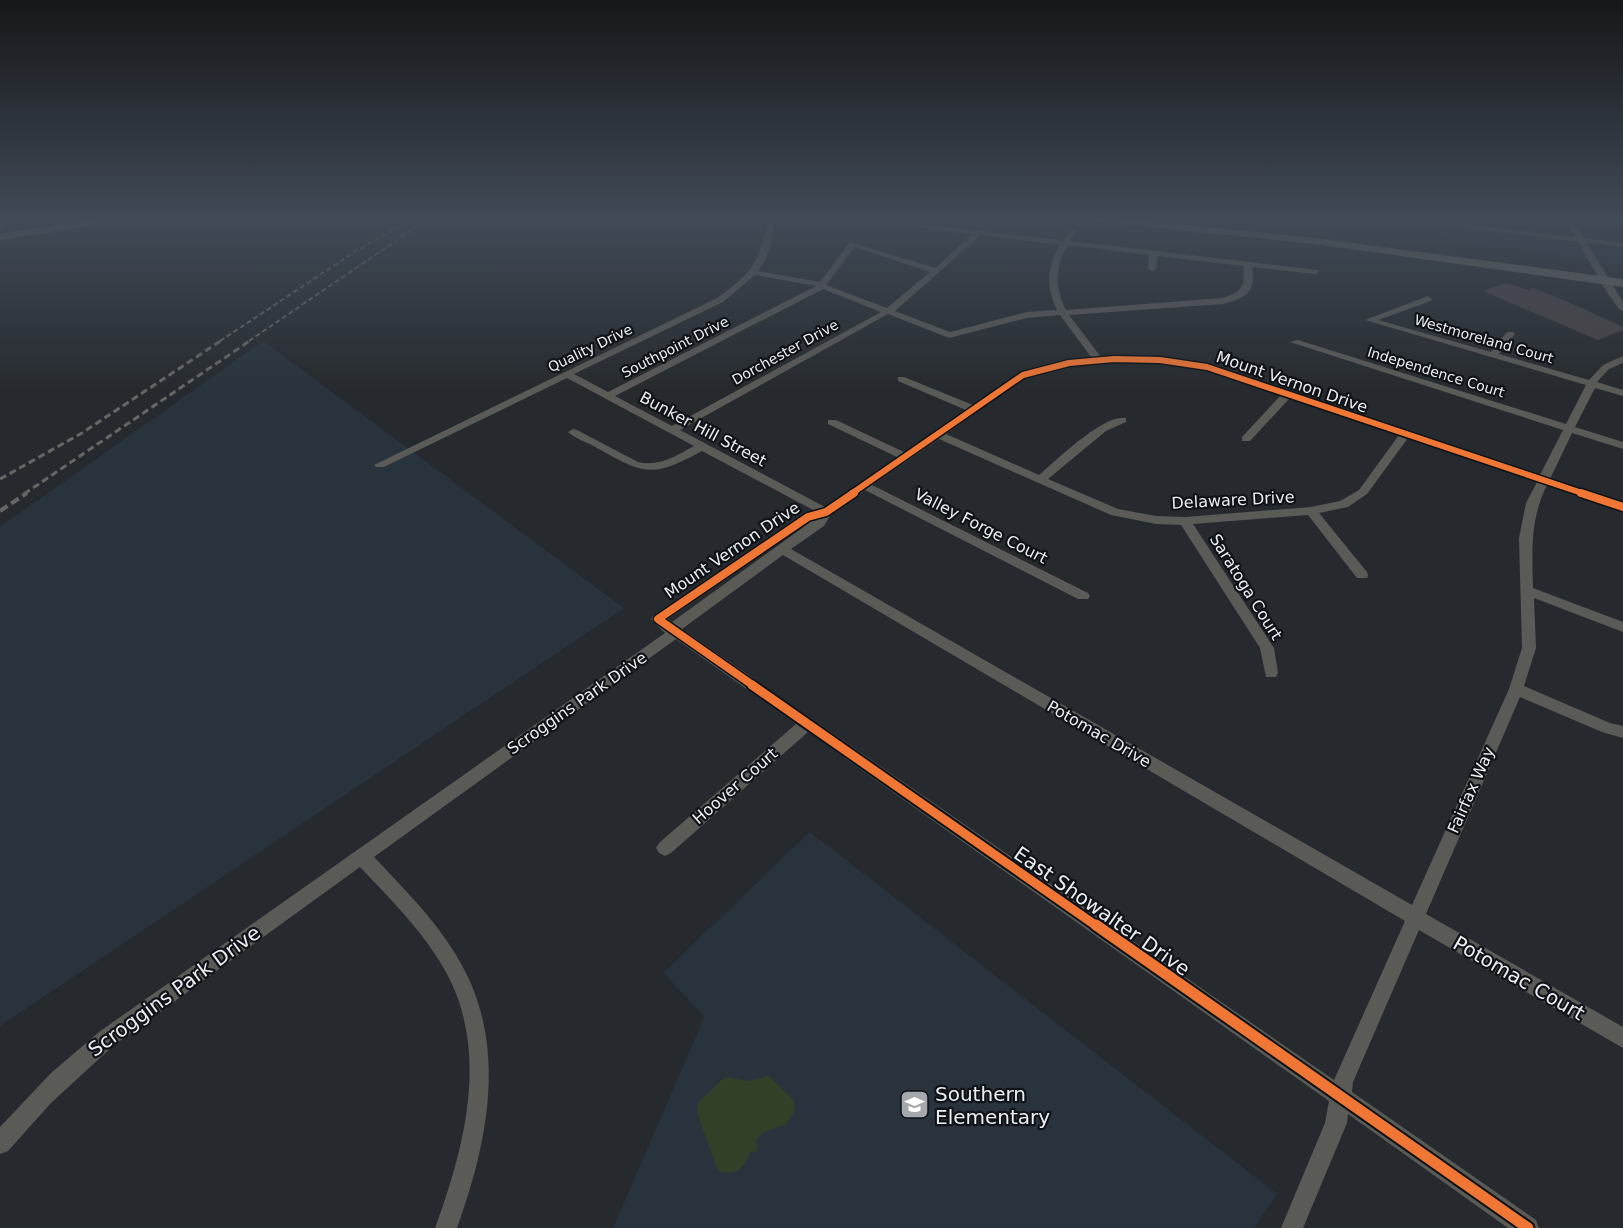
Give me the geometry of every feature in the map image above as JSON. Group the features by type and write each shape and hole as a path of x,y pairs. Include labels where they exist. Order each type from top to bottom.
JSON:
{"highway":[{"path":"1602,276 1623,283"}],"street":[{"name":"Quality Drive","path":"380,465 704,309 750,276"},
{"path":"772,276 822,286 949,335 1010,317 1223,301 1240,296 1248,288 1249,276"},
{"name":"Southpoint Drive","path":"608,396 822,286 829,276"},
{"name":"Dorchester Drive","path":"671,431 888,311 930,276"},
{"path":"1054,276 1051,287 1062,312 1097,358"},
{"path":"1601,276 1623,308"},
{"name":"Westmoreland Court","path":"1428,299 1369,320 1623,393"},
{"path":"1494,355 1510,334"},
{"name":"Independence Court","path":"1294,342 1623,446"},
{"name":"Mount Vernon Drive","path":"658,619 808,517 826,512 865,486 1023,375 1056,364 1097,358 1173,360 1207,367 1623,507"},
{"name":"Fairfax Way","path":"1292,1228 1336,1123 1343,1082 1516,688 1529,648 1525,538 1532,503 1541,480 1592,384 1606,367 1623,359"},
{"name":"Bunker Hill Street","path":"566,374 826,512"},
{"path":"901,379 973,409"},
{"path":"1246,439 1288,394"},
{"path":"1041,479 1102,429 1122,420"},
{"path":"832,422 905,457"},
{"path":"573,432 628,462 646,468 658,468 674,463 701,447"},
{"name":"Delaware Drive","path":"938,434 1115,512 1156,520 1185,521 1311,511 1344,504 1363,492 1406,434"},
{"name":"Valley Forge Court","path":"865,486 1083,596"},
{"path":"1311,511 1362,576"},
{"name":"Mount Vernon Drive","path":"672,632 820,523 826,512"},
{"name":"Saratoga Court","path":"1185,521 1268,648 1272,673"},
{"name":"Potomac Drive","path":"783,550 1414,918"},
{"path":"1527,590 1623,627"},
{"name":"East Showalter Drive","path":"658,619 672,632 1528,1228"},
{"name":"Scroggins Park Drive","path":"0,1143 34,1102 77,1061 672,632"},
{"path":"1516,688 1607,728 1623,732"},
{"name":"Hoover Court","path":"665,848 805,725"},
{"path":"362,856 431,935 458,977 469,1002 476,1031 480,1096 465,1171 446,1228"},
{"name":"Potomac Court","path":"1414,918 1623,1038"}],"shaded area":[{"path":"263,341 624,608 0,1026 0,527"},
{"name":"Southern Elementary","path":"810,832 1277,1194 1254,1228 613,1228 705,1016 663,973"}],"green space":[{"path":"769,1076 793,1099 795,1110 786,1125 769,1130 758,1137 755,1141 758,1145 756,1153 751,1151 743,1166 731,1172 718,1171 697,1113 698,1103 725,1077 748,1081"}],"building":[{"path":"1506,283 1529,290 1533,288 1566,301 1623,327 1623,330 1598,340 1483,291"}],"railway":[{"path":"220,341 318,276"},
{"path":"249,341 344,276"},
{"path":"0,479 82,433 222,340"},
{"path":"24,494 251,340"},
{"path":"0,511 27,493"}],"cycle path":[{"path":"1528,1228 658,619 808,517 826,512 1023,375 1046,368 1091,360 1160,360 1207,367 1623,507"}],"place":[{"name":"Southern Elementary","path":"914,1105"}]}
